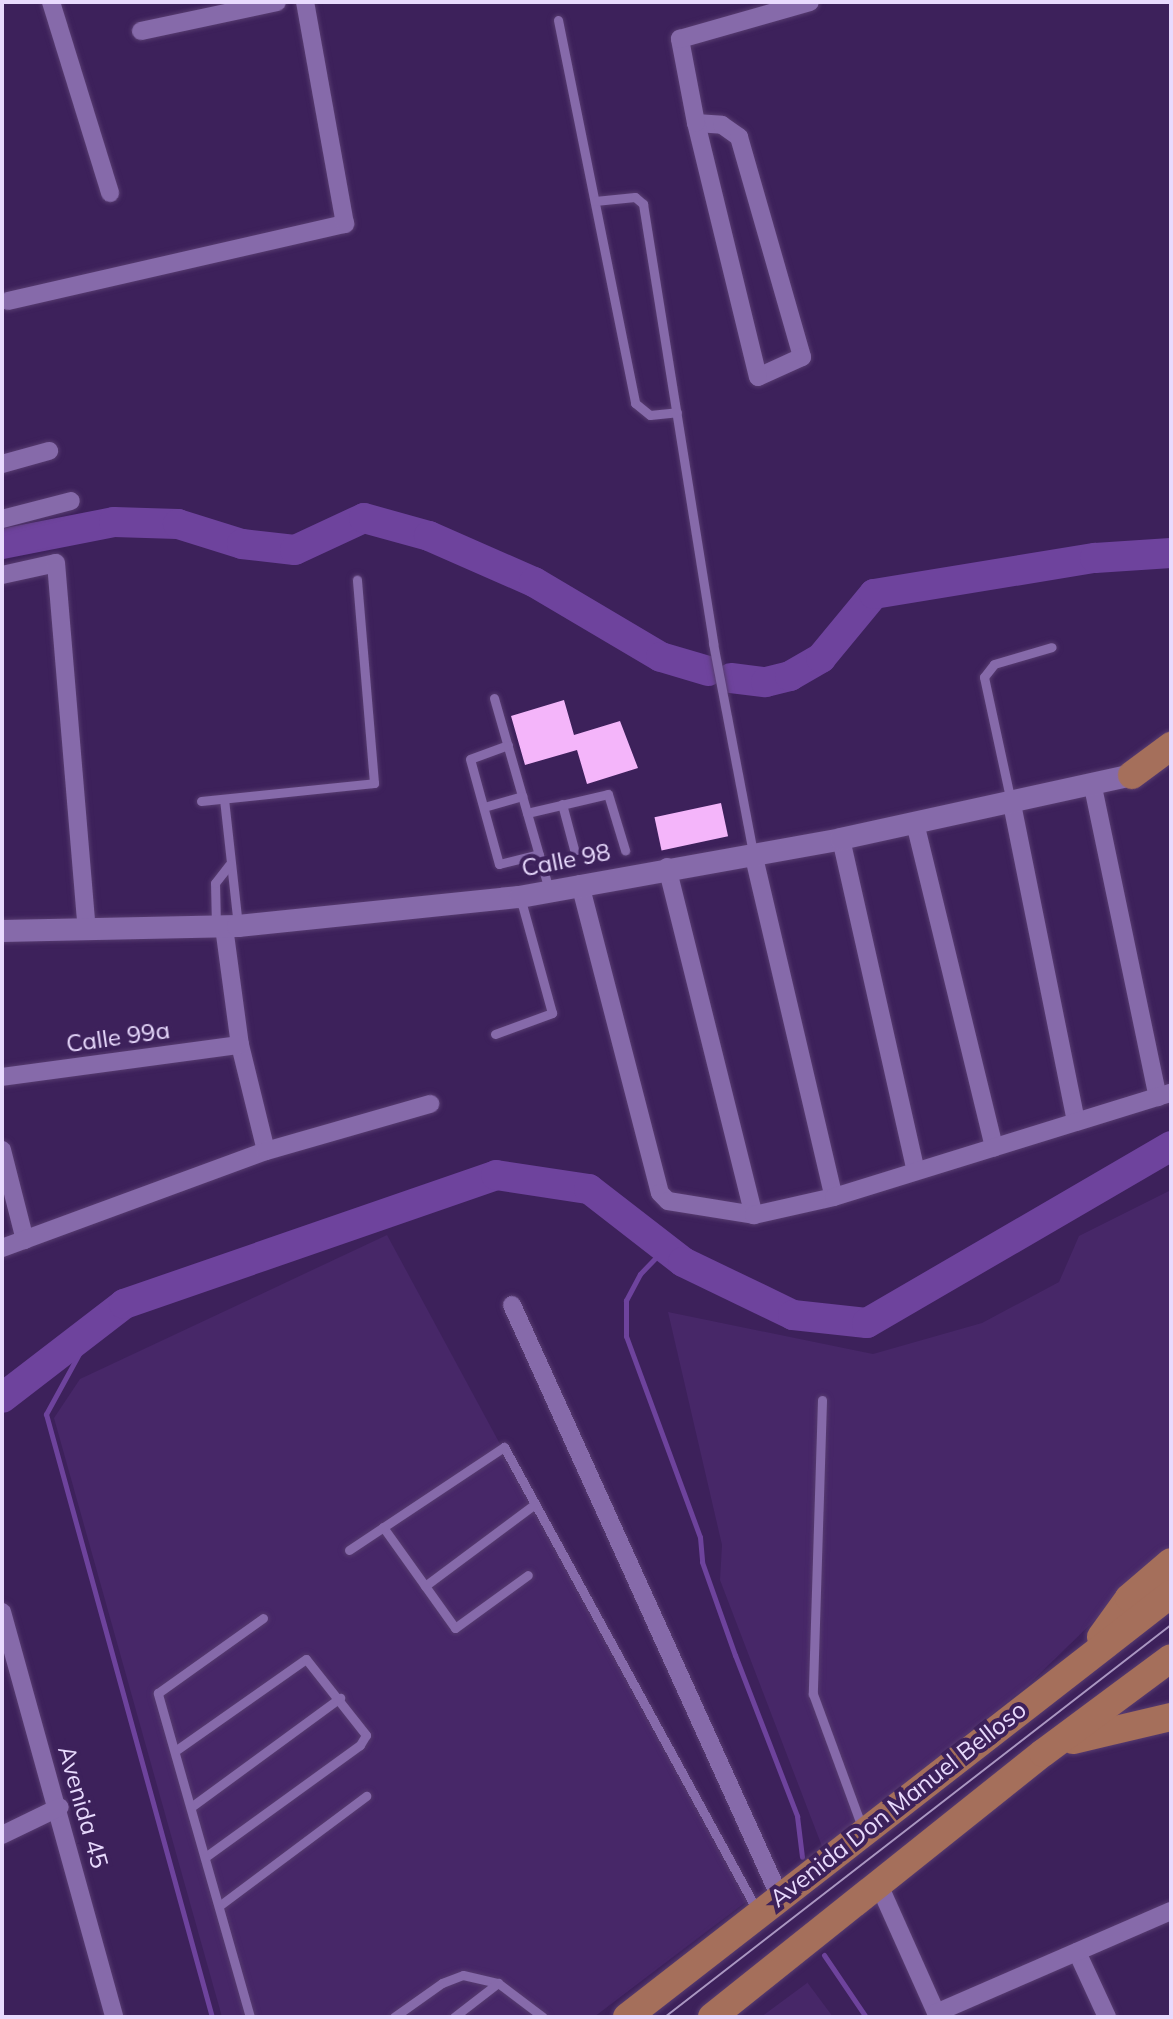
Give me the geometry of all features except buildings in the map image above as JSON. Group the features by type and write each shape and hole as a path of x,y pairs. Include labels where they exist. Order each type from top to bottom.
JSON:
{"main road":[{"path":"1132,775 1171,746"},
{"path":"1132,775 1171,768"},
{"path":"1082,1662 1129,1598 1171,1562"},
{"name":"Avenida Don Manuel Belloso","path":"627,2017 1171,1594"},
{"name":"Avenida Don Manuel Belloso","path":"712,2017 1043,1753 1171,1658"},
{"path":"1043,1753 1087,1734 1171,1717"}],"street":[{"path":"51,2 110,193"},
{"path":"141,31 277,2"},
{"path":"8,301 345,224 305,2"},
{"path":"696,123 722,125 739,137 802,357 758,377 696,123 680,39 810,2"},
{"path":"2,464 49,451"},
{"path":"2,519 71,501"},
{"path":"2,575 56,563 87,931"},
{"name":"Calle 98","path":"2,931 226,926 520,897 667,867 841,839 1093,787 1132,775"},
{"path":"580,884 660,1193 668,1201 754,1215 834,1197 1165,1095 1093,787"},
{"path":"1012,804 1076,1122"},
{"path":"915,823 994,1148"},
{"path":"841,839 916,1171"},
{"path":"753,853 834,1197"},
{"path":"667,867 754,1215"},
{"path":"226,926 240,1045 266,1151"},
{"name":"Calle 99a","path":"2,1077 240,1045"},
{"path":"2,1248 266,1151 430,1104"},
{"path":"2,1150 25,1240"},
{"path":"512,1305 769,1904"},
{"name":"Avenida 45","path":"2,1612 6,1642 60,1807 114,2017"},
{"path":"2,1835 60,1807"},
{"path":"879,1885 937,2015 1171,1911"},
{"path":"1077,1952 1107,2017"}],"lane":[{"path":"558,20 635,403 650,415 677,412"},
{"path":"595,201 635,197 643,204 753,853"},
{"path":"201,801 374,783 357,580"},
{"path":"1012,804 984,677 994,664 1052,647"},
{"path":"494,698 549,890"},
{"path":"508,745 470,758 499,864 539,854"},
{"path":"527,813 608,794 625,850"},
{"path":"484,807 522,796"},
{"path":"224,799 229,865 226,926"},
{"path":"562,804 575,853"},
{"path":"226,926 215,883 229,865"},
{"path":"495,1034 552,1013 520,897"},
{"path":"822,1400 813,1694 863,1831"},
{"path":"349,1550 504,1447 769,1904"},
{"path":"425,1586 535,1504"},
{"path":"383,1527 455,1628 528,1575"},
{"path":"250,2017 159,1699 161,1689 263,1618"},
{"path":"175,1751 301,1661 311,1661 366,1735 363,1743 205,1857"},
{"path":"191,1807 340,1698"},
{"path":"219,1906 366,1796"},
{"path":"394,2017 442,1983 463,1975 498,1983 543,2017"},
{"path":"454,2017 498,1983"}],"shaded area":[{"path":"1171,1190 1171,1546 1027,1686 823,1849 720,1580 722,1545 668,1312 873,1354 982,1323 1059,1282 1079,1236"},
{"path":"387,1235 747,1901 594,2017 222,2017 54,1418 80,1379"},
{"path":"807,1983 833,2017 761,2017"}],"waterway":[{"path":"2,544 114,522 178,524 242,544 295,550 364,518 429,536 534,582 661,657 708,671"},
{"path":"731,678 766,682 790,676 821,658 874,594 1095,558 1171,553"},
{"path":"2,1398 124,1304 496,1175 589,1189 683,1262 793,1315 867,1323 1171,1146"},
{"path":"665,1248 640,1274 626,1300 626,1336 700,1537 702,1562 735,1655 797,1816 802,1857"},
{"path":"92,1330 46,1414 212,2017"},
{"path":"824,1955 866,2017"}],"tram line":[{"path":"665,2017 1171,1625"}]}
